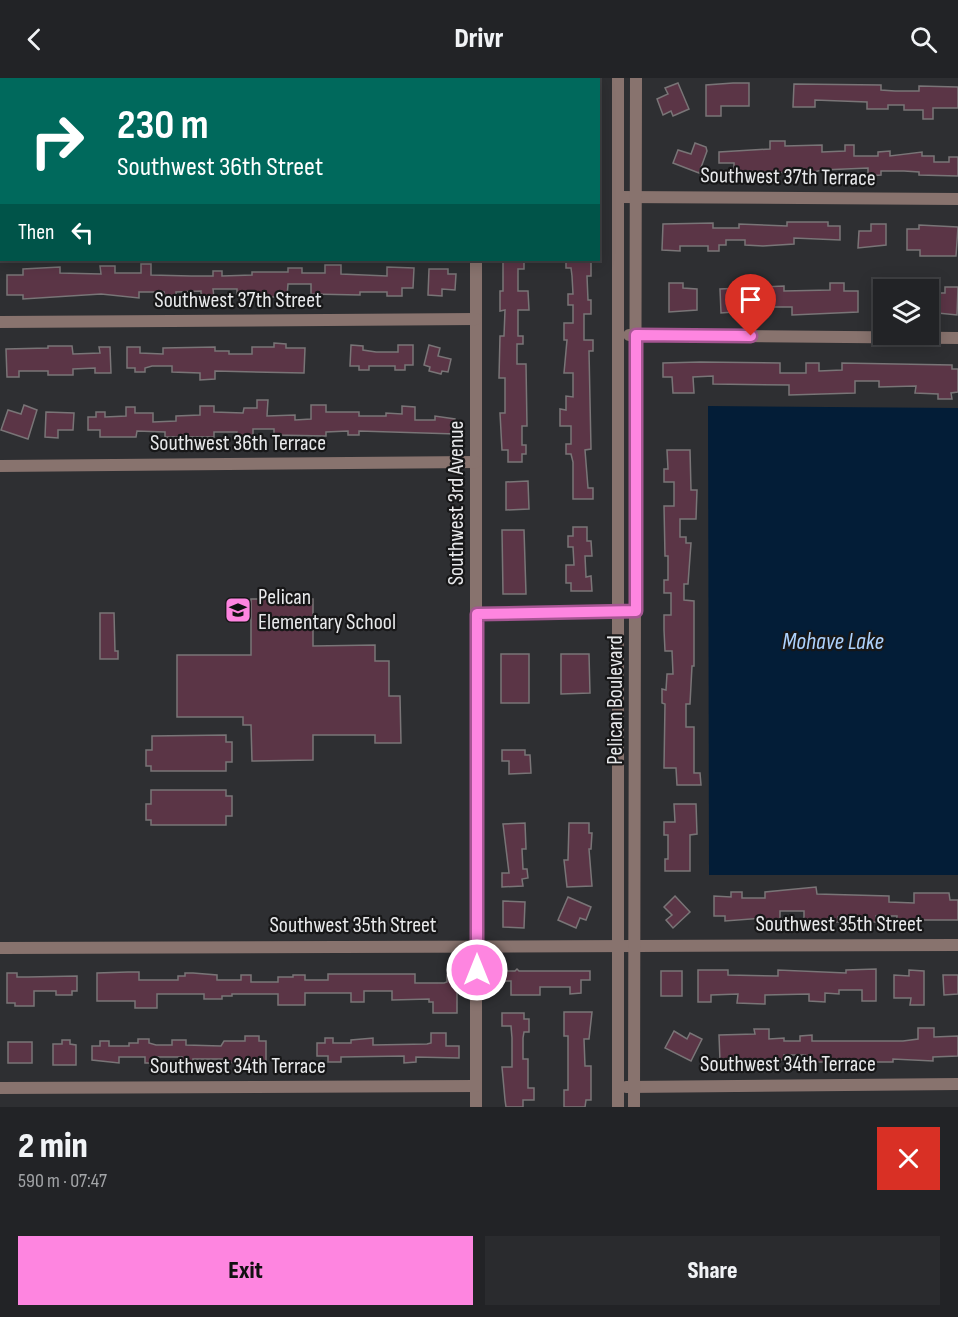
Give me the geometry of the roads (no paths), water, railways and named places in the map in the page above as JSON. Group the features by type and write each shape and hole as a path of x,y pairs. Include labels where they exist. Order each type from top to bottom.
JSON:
{"street":[{"name":"Pelican Boulevard","path":"618,78 618,1107"},
{"name":"Pelican Boulevard","path":"634,1107 636,78"},
{"name":"Southwest 37th Terrace","path":"618,197 958,199"},
{"name":"Southwest 3rd Avenue","path":"476,261 476,1107"},
{"name":"Southwest 37th Street","path":"0,322 476,319"},
{"path":"618,335 958,338"},
{"name":"Southwest 36th Terrace","path":"0,466 476,462"},
{"path":"477,614 636,611"},
{"name":"Southwest 35th Street","path":"0,948 958,945"},
{"name":"Southwest 34th Terrace","path":"618,1087 958,1084"},
{"name":"Southwest 34th Terrace","path":"0,1088 476,1086"}],"water":[{"name":"Mohave Lake","path":"708,406 958,408 958,875 709,875"}],"place":[{"name":"Pelican Elementary School","path":"238,610"}]}
